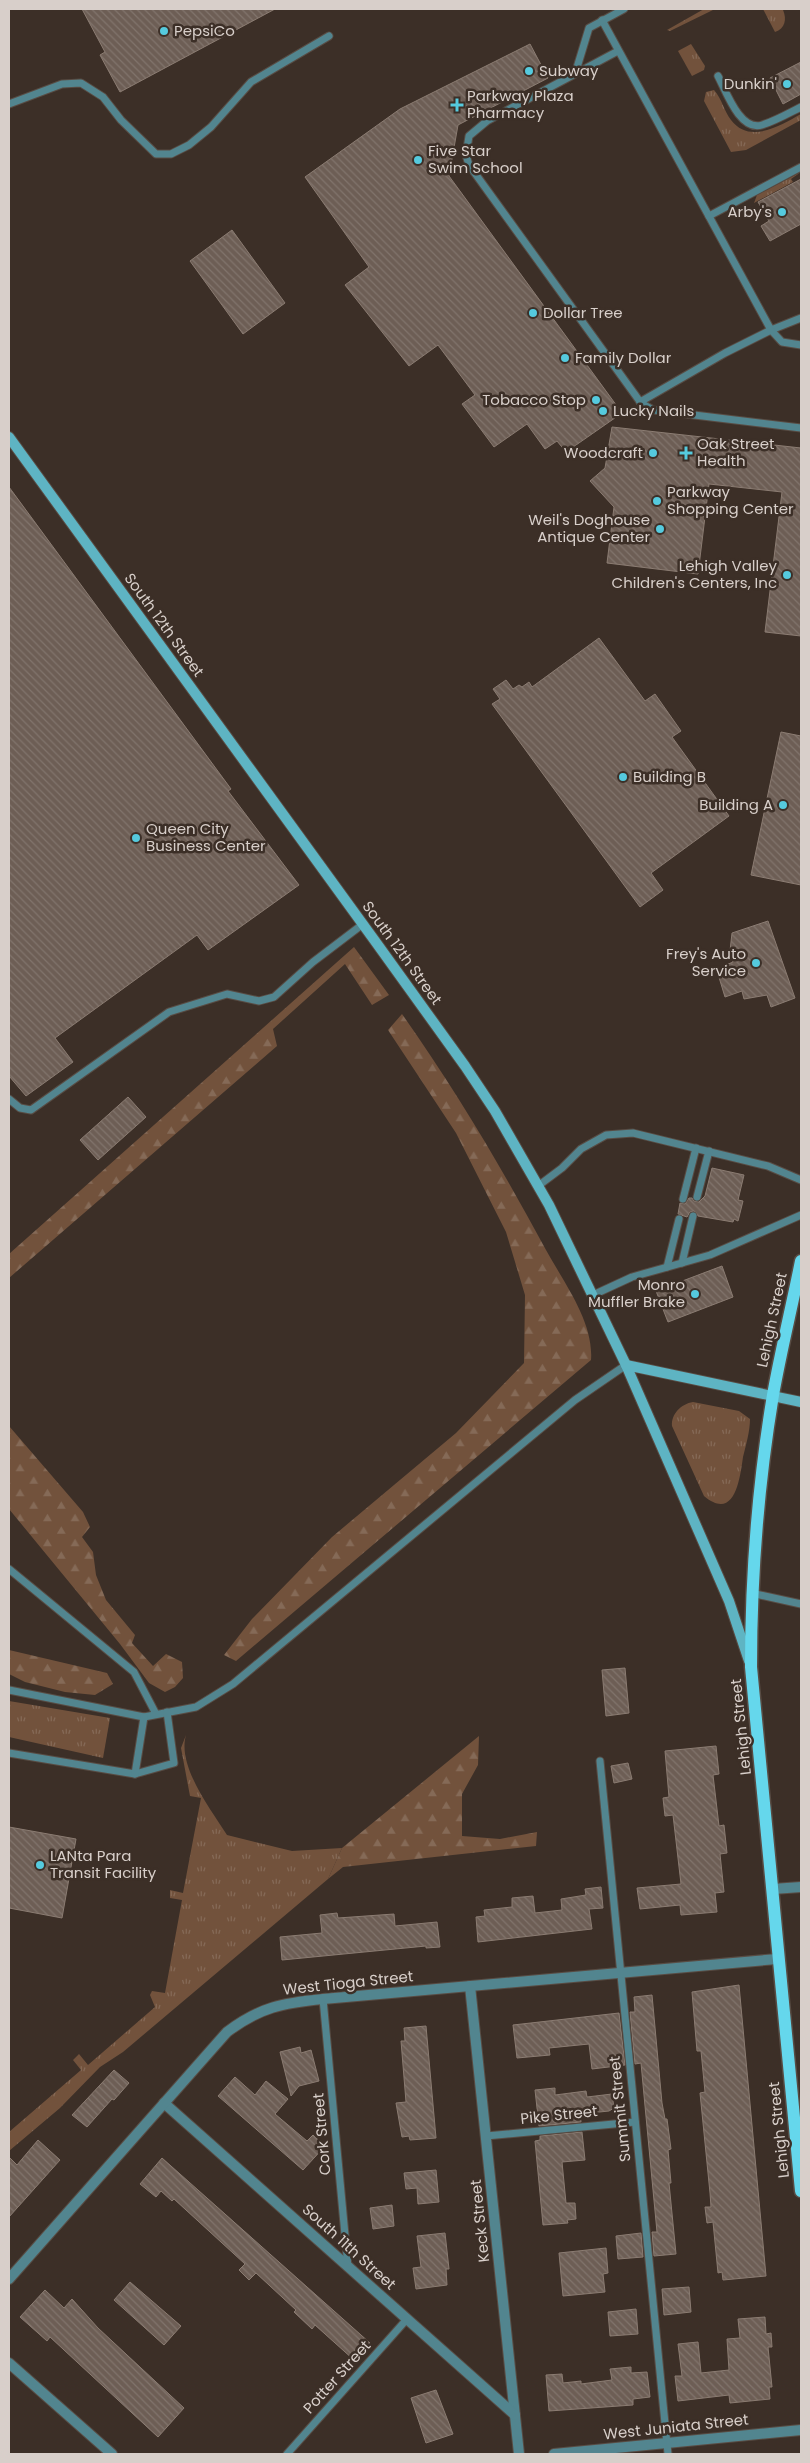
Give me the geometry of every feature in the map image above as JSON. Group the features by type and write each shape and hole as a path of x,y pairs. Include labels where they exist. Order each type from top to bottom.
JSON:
{"main road":[{"name":"Lehigh Street","path":"801,1261 774,1395 755,1532 751,1593 751,1667 773,1890 777,1959 800,2162 801,2191"}],"street":[{"name":"South 12th Street","path":"9,437 465,1066 538,1186 626,1365 729,1601 751,1667"},
{"path":"626,1365 801,1402"},
{"path":"773,1890 801,1887"},
{"name":"West Tioga Street","path":"9,2279 227,2032 245,2018 263,2009 285,2003 323,1999 620,1971 777,1959"},
{"name":"Keck Street","path":"470,1986 519,2454"},
{"name":"South 11th Street","path":"164,2103 515,2415"},
{"path":"9,2363 112,2454"},
{"name":"West Juniata Street","path":"554,2454 801,2430"}],"lane":[{"path":"576,74 589,28 624,9"},
{"path":"602,20 771,330 782,342 801,344"},
{"path":"9,104 62,84 81,83 103,97 121,120 156,154 171,154 189,145 211,127 251,82 329,36"},
{"path":"618,51 487,122 468,136 466,155 469,165 640,402 652,410 801,428"},
{"path":"718,76 741,118 749,124 760,126 801,107"},
{"path":"709,216 801,167"},
{"path":"640,402 725,353 800,317"},
{"path":"9,1099 20,1108 31,1110 169,1012 227,994 259,1001 274,997 363,924"},
{"path":"538,1186 562,1168 581,1149 606,1135 633,1133 768,1166 801,1180"},
{"path":"684,1199 696,1148"},
{"path":"697,1197 709,1151"},
{"path":"593,1295 632,1277 710,1255 801,1215"},
{"path":"682,1263 693,1216"},
{"path":"667,1267 679,1219"},
{"path":"9,1690 144,1717 196,1707 233,1684 575,1400 626,1365"},
{"path":"9,1569 134,1672 156,1714"},
{"path":"751,1593 801,1604"},
{"path":"9,1752 135,1774 174,1763 167,1712"},
{"path":"135,1774 144,1717"},
{"name":"Summit Street","path":"600,1761 668,2454"},
{"name":"Cork Street","path":"323,1999 348,2267"},
{"name":"Pike Street","path":"486,2136 635,2122"},
{"name":"Potter Street","path":"287,2454 407,2319"}],"green space":[{"path":"704,9 715,9 670,31 667,30"},
{"path":"763,9 783,10 785,20 781,29 775,32"},
{"path":"691,44 705,66 704,70 692,76 678,51"},
{"path":"714,90 731,120 747,131 766,130 801,114 801,120 746,150 731,152 704,101 706,92"},
{"path":"801,172 791,179 793,182 754,203 757,195"},
{"path":"354,947 389,995 372,1005 345,964 273,1029 277,1046 9,1278 9,1254"},
{"path":"402,1014 441,1071 477,1129 569,1289 588,1331 591,1360 236,1661 224,1655 252,1619 332,1537 456,1433 524,1363 525,1295 506,1232 456,1133 388,1030"},
{"path":"693,1402 739,1411 750,1419 749,1433 738,1485 729,1501 723,1504 714,1503 704,1496 672,1426 673,1417 678,1410"},
{"path":"9,1426 83,1512 90,1527 82,1537 93,1552 96,1575 106,1600 135,1635 132,1643 153,1666 166,1654 182,1662 183,1678 175,1687 165,1692 149,1683 120,1644 9,1509"},
{"path":"9,1650 107,1673 113,1684 95,1695 65,1692 25,1682 9,1674"},
{"path":"9,1701 110,1718 103,1758 9,1737"},
{"path":"186,1735 184,1747 191,1773 204,1800 227,1835 292,1851 342,1848 328,1879 123,2052 100,2067 60,2108 9,2151 9,2132 81,2070 73,2060 79,2054 88,2065 155,2007 150,1995 152,1991 165,1993 182,1900 170,1898 170,1890 183,1893 201,1798 190,1796 181,1748"},
{"path":"479,1736 478,1765 462,1794 462,1836 500,1839 537,1832 536,1846 343,1867 328,1879 342,1848"}],"building":[{"name":"PepsiCo","path":"82,9 275,9 120,92 100,55 105,52"},
{"path":"530,44 548,78 458,125 449,176 622,413 566,452 557,441 545,449 527,424 494,447 462,404 475,395 438,345 409,366 345,285 369,267 305,177 400,109"},
{"name":"Dunkin'","path":"801,62 801,94 783,104 770,78"},
{"name":"Arby's","path":"801,179 801,224 770,241 761,226 769,221 758,202"},
{"path":"232,230 285,303 243,334 190,261"},
{"name":"Parkway Shopping Center","path":"612,427 801,448 801,636 765,632 782,492 709,484 698,574 607,563 614,507 590,481 605,468"},
{"name":"Queen City Business Center","path":"9,487 231,789 228,791 299,885 208,950 197,935 55,1038 73,1062 26,1096 9,1076"},
{"name":"Building B","path":"599,638 645,701 655,694 681,731 672,737 729,816 651,873 663,890 640,907 492,704 500,699 493,689 506,680 513,689 519,685 522,687 529,682 532,687"},
{"name":"Building A","path":"781,732 801,736 801,885 751,875"},
{"name":"Frey's Auto Service","path":"768,921 795,998 771,1007 767,995 744,999 742,991 725,997 718,974 728,971 726,965 733,962 730,951 732,933"},
{"path":"128,1097 146,1117 98,1160 80,1140"},
{"path":"712,1168 744,1175 738,1200 743,1201 738,1221 734,1219 733,1222 698,1216 694,1211 690,1212 687,1217 678,1214 680,1203 685,1204 689,1198 699,1202 705,1196"},
{"name":"Monro Muffler Brake","path":"722,1266 733,1297 668,1322 656,1291"},
{"path":"625,1668 629,1713 606,1716 602,1670"},
{"path":"716,1746 719,1774 713,1775 719,1826 724,1825 727,1853 720,1854 724,1892 715,1893 717,1912 681,1915 680,1905 640,1909 637,1888 681,1884 673,1815 665,1816 663,1798 669,1797 665,1751"},
{"path":"628,1763 632,1779 614,1783 611,1766"},
{"name":"LANta Para Transit Facility","path":"9,1827 76,1839 62,1918 9,1908"},
{"path":"601,1887 603,1908 589,1909 592,1929 478,1942 476,1917 485,1916 484,1910 512,1907 512,1898 533,1896 535,1913 562,1910 561,1899 586,1895 585,1889"},
{"path":"337,1913 338,1918 394,1914 395,1926 437,1922 440,1947 426,1948 426,1946 282,1960 280,1937 322,1933 320,1915"},
{"path":"739,1985 766,2276 723,2280 722,2272 718,2273 713,2222 707,2223 705,2207 711,2207 700,2093 705,2092 701,2051 697,2051 692,1992"},
{"path":"652,1995 662,2103 665,2119 667,2119 671,2149 668,2150 671,2183 669,2183 676,2254 654,2256 652,2232 657,2232 641,2063 635,2064 630,2012 635,2012 634,1997"},
{"path":"619,2013 625,2065 592,2069 589,2044 549,2048 550,2055 517,2058 513,2025"},
{"path":"426,2026 436,2138 410,2140 409,2136 402,2137 396,2103 406,2102 401,2041 405,2041 404,2028"},
{"path":"300,2047 301,2053 311,2050 319,2081 299,2086 291,2096 280,2052"},
{"path":"114,2070 129,2083 87,2127 72,2115"},
{"path":"235,2077 255,2095 266,2081 288,2099 275,2114 307,2141 313,2135 325,2146 303,2170 218,2096"},
{"path":"555,2088 555,2095 586,2091 587,2097 612,2094 614,2108 609,2111 580,2114 581,2122 539,2126 535,2090"},
{"path":"582,2132 585,2160 562,2162 566,2203 575,2203 576,2219 567,2220 568,2223 543,2225 535,2141 540,2140 540,2136"},
{"path":"38,2140 60,2160 9,2217 9,2157 17,2165"},
{"path":"162,2158 370,2343 354,2360 315,2325 312,2329 294,2312 296,2310 256,2273 249,2280 239,2270 245,2264 174,2199 172,2201 161,2191 156,2197 140,2184"},
{"path":"436,2170 439,2202 418,2204 417,2188 406,2189 404,2173"},
{"path":"392,2205 394,2226 373,2229 370,2208"},
{"path":"445,2233 449,2269 446,2269 447,2285 416,2289 413,2268 421,2267 417,2236"},
{"path":"641,2233 643,2257 618,2259 616,2236"},
{"path":"606,2248 608,2273 603,2274 605,2292 563,2296 559,2253"},
{"path":"130,2282 181,2326 164,2345 114,2300"},
{"path":"689,2287 691,2312 664,2315 662,2289"},
{"path":"45,2290 64,2308 72,2299 98,2328 184,2408 158,2437 50,2337 47,2341 20,2317"},
{"path":"636,2309 638,2334 610,2336 608,2312"},
{"path":"765,2317 766,2334 771,2333 772,2347 768,2347 772,2387 769,2387 770,2399 730,2403 729,2395 678,2401 675,2376 682,2376 678,2344 698,2342 701,2373 729,2370 727,2339 740,2338 738,2319"},
{"path":"631,2367 631,2373 647,2372 650,2397 633,2399 633,2405 549,2411 546,2375 562,2374 563,2383 581,2381 581,2384 612,2380 610,2369"},
{"path":"436,2390 453,2434 426,2443 411,2398"}],"place":[{"name":"PepsiCo","path":"164,31"},
{"name":"Subway","path":"529,71"},
{"name":"Dunkin'","path":"787,84"},
{"name":"Parkway Plaza Pharmacy","path":"457,105"},
{"name":"Five Star Swim School","path":"418,160"},
{"name":"Arby's","path":"782,212"},
{"name":"Dollar Tree","path":"533,313"},
{"name":"Family Dollar","path":"565,358"},
{"name":"Tobacco Stop","path":"596,400"},
{"name":"Lucky Nails","path":"603,411"},
{"name":"Woodcraft","path":"653,453"},
{"name":"Oak Street Health","path":"686,453"},
{"name":"Parkway Shopping Center","path":"657,501"},
{"name":"Weil's Doghouse Antique Center","path":"660,529"},
{"name":"Lehigh Valley Children's Centers, Inc","path":"787,575"},
{"name":"Building B","path":"623,777"},
{"name":"Building A","path":"783,805"},
{"name":"Queen City Business Center","path":"136,838"},
{"name":"Frey's Auto Service","path":"756,963"},
{"name":"Monro Muffler Brake","path":"695,1294"},
{"name":"LANta Para Transit Facility","path":"40,1865"}]}
